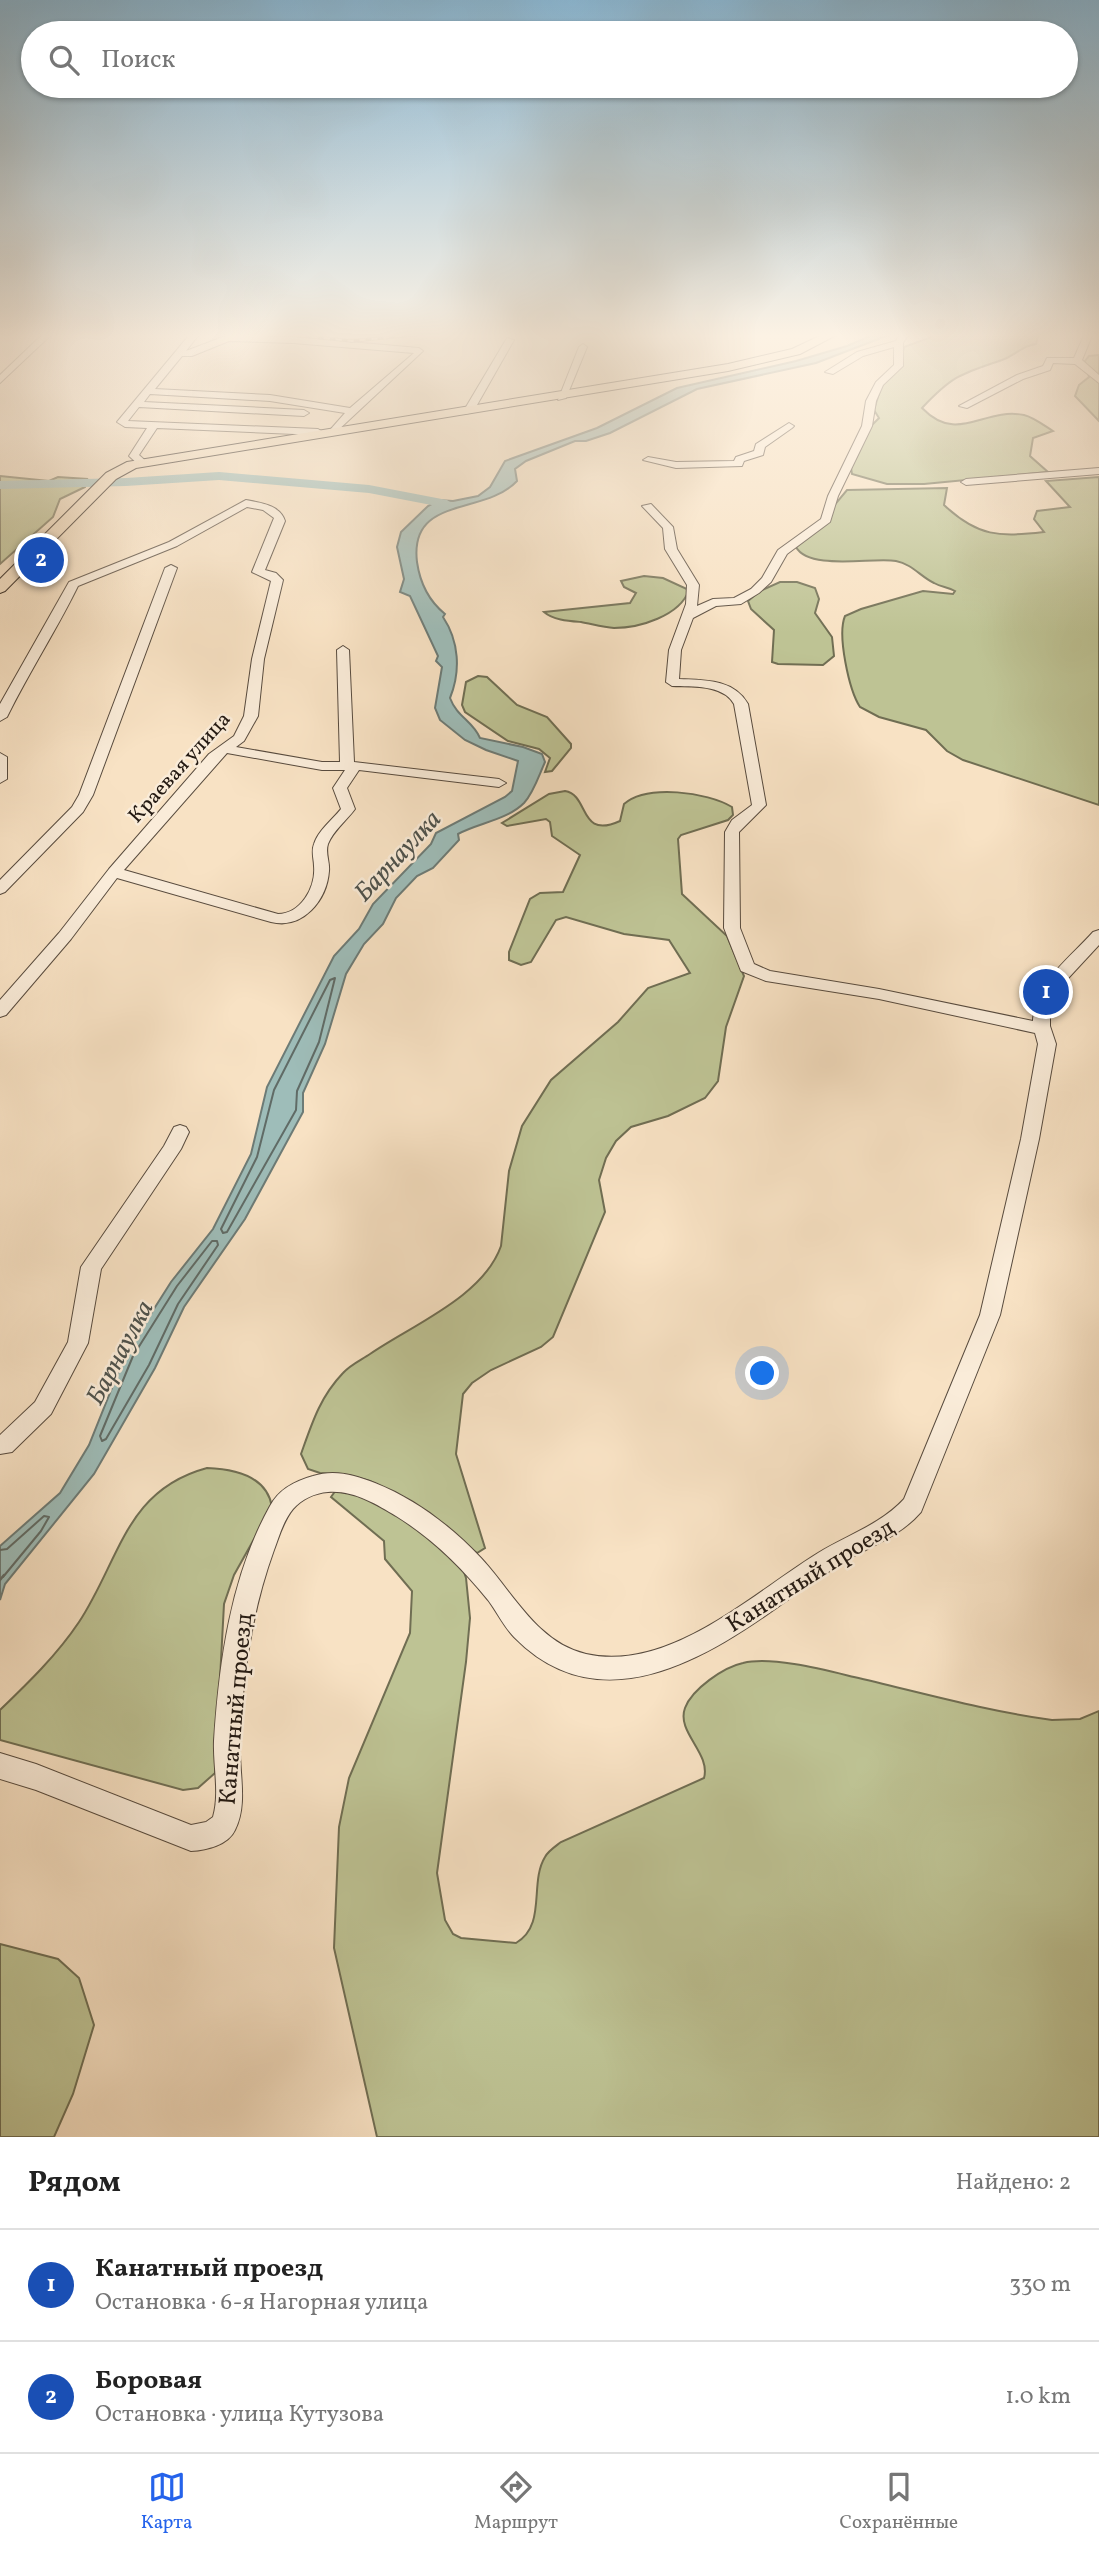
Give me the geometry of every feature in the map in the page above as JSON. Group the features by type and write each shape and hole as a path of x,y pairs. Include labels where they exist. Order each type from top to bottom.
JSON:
{"main road":[{"path":"0,588 111,476 143,463 314,433"}],"street":[{"path":"143,463 134,456 135,450 148,433"},
{"path":"648,460 676,465 737,464 740,459 759,453 760,446 779,433"},
{"path":"687,616 713,603 743,599 755,591 767,580 782,552 825,520 864,433"},
{"path":"966,482 1099,471"},
{"name":"Краевая улица","path":"0,717 25,667 52,626 71,585 173,544 246,503 267,508 280,519 258,572 272,575 277,580 258,659 251,716 242,734 214,757 114,872 65,936 0,1011"},
{"path":"647,506 668,527 671,549 693,585 692,604 675,650 672,682 730,690 738,697 759,804 755,811 740,819 732,832 732,928 747,967 766,976 879,994 1043,1029"},
{"path":"0,889 78,809 86,795 171,568"},
{"path":"114,872 282,920 296,915 316,894 322,866 321,845 348,809 340,788 351,766 343,650"},
{"path":"226,749 322,766 351,766 499,783"},
{"path":"0,757 0,779"},
{"name":"Канатный проезд","path":"0,1766 36,1777 191,1838 210,1835 225,1822 234,1661 244,1602 277,1514 287,1500 305,1488 328,1482 352,1485 379,1496 428,1524 461,1553 507,1606 521,1627 541,1644 569,1661 601,1668 641,1667 661,1663 696,1647 820,1564 898,1522 913,1505 990,1315 1030,1139 1047,1044 1042,1010 1046,992 1099,935"},
{"path":"0,1445 4,1445 43,1408 78,1343 91,1267 172,1149 180,1132"}],"green space":[{"path":"867,433 1048,433 1033,438 1030,456 1048,472 924,484 887,484 852,474 851,468"},
{"path":"0,476 49,481 58,477 87,479 85,487 60,499 53,517 0,564"},
{"path":"1099,477 1099,805 963,760 947,751 926,730 879,717 860,707 845,662 842,636 845,616 923,591 953,594 955,591 934,583 896,561 827,561 803,554 796,547 847,490 947,488 944,505 956,516 979,529 1014,534 1044,532 1034,519 1037,511 1070,507 1046,481"},
{"path":"644,576 663,578 689,590 677,607 668,613 635,626 610,628 561,620 544,612 630,603 636,593 624,587 621,581"},
{"path":"780,582 797,582 815,588 819,599 815,613 832,637 834,656 823,665 772,662 774,630 751,609 748,601 760,591"},
{"path":"478,676 487,677 517,705 547,717 571,744 571,748 552,771 545,772 550,758 539,749 508,741 465,712 462,705 466,682"},
{"path":"565,791 573,794 586,815 597,825 620,821 624,804 634,798 662,792 708,797 732,807 733,815 728,820 681,835 678,839 682,894 727,936 744,976 726,1027 718,1081 705,1098 668,1116 631,1127 616,1141 606,1158 599,1180 605,1212 553,1337 541,1347 491,1370 472,1383 463,1394 456,1454 485,1548 477,1553 397,1495 370,1481 308,1469 301,1454 323,1401 346,1370 463,1295 492,1264 501,1246 509,1171 522,1126 551,1080 618,1022 648,988 690,973 669,940 624,934 566,917 556,920 531,962 521,965 509,960 509,952 530,899 540,893 563,892 580,855 552,836 550,822 546,819 507,826 502,823 549,794"},
{"path":"207,1468 228,1470 257,1481 269,1496 272,1507 234,1575 224,1604 215,1773 198,1788 183,1790 0,1740 0,1710 42,1668 79,1622 141,1510 158,1493 180,1478"},
{"path":"336,1490 355,1493 403,1515 462,1566 466,1578 470,1618 466,1662 437,1873 445,1920 453,1934 461,1938 516,1943 531,1926 535,1915 540,1867 552,1849 561,1842 704,1778 703,1760 685,1726 685,1708 701,1686 735,1665 768,1661 798,1665 977,1706 1052,1720 1080,1719 1099,1711 1099,2137 377,2137 334,1948 339,1827 349,1778 410,1633 412,1591 385,1559 384,1541 331,1497"},
{"path":"0,1944 58,1959 79,1978 94,2025 73,2094 54,2137 0,2137"}],"water":[{"path":"584,433 611,433 586,441 575,441 526,461 515,469 517,481 503,492 436,516 425,526 418,541 417,562 420,577 434,603 445,614 443,617 455,646 457,667 450,698 453,704 480,738 542,754 545,762 528,799 517,809 501,817 458,834 459,840 433,868 417,876 396,898 383,924 364,944 346,974 325,1044 303,1093 303,1112 245,1219 184,1307 155,1368 94,1474 5,1584 0,1600 0,1546 60,1493 89,1445 126,1353 171,1282 213,1229 251,1154 267,1087 334,956 359,929 373,904 431,844 436,833 512,791 518,761 465,740 440,720 435,708 442,667 436,661 438,656 410,596 400,592 404,579 397,547 401,532 428,506 439,500 453,501 478,496 490,487 505,461"}],"waterway":[{"path":"0,485 126,482 219,476 369,489 447,504"}],"place":[{"name":"Боровая","path":"41,560"},
{"name":"Канатный проезд","path":"1046,992"}],"water label":[{"name":"Барнаулка","path":"397,855"},
{"name":"Барнаулка","path":"119,1352"}]}
